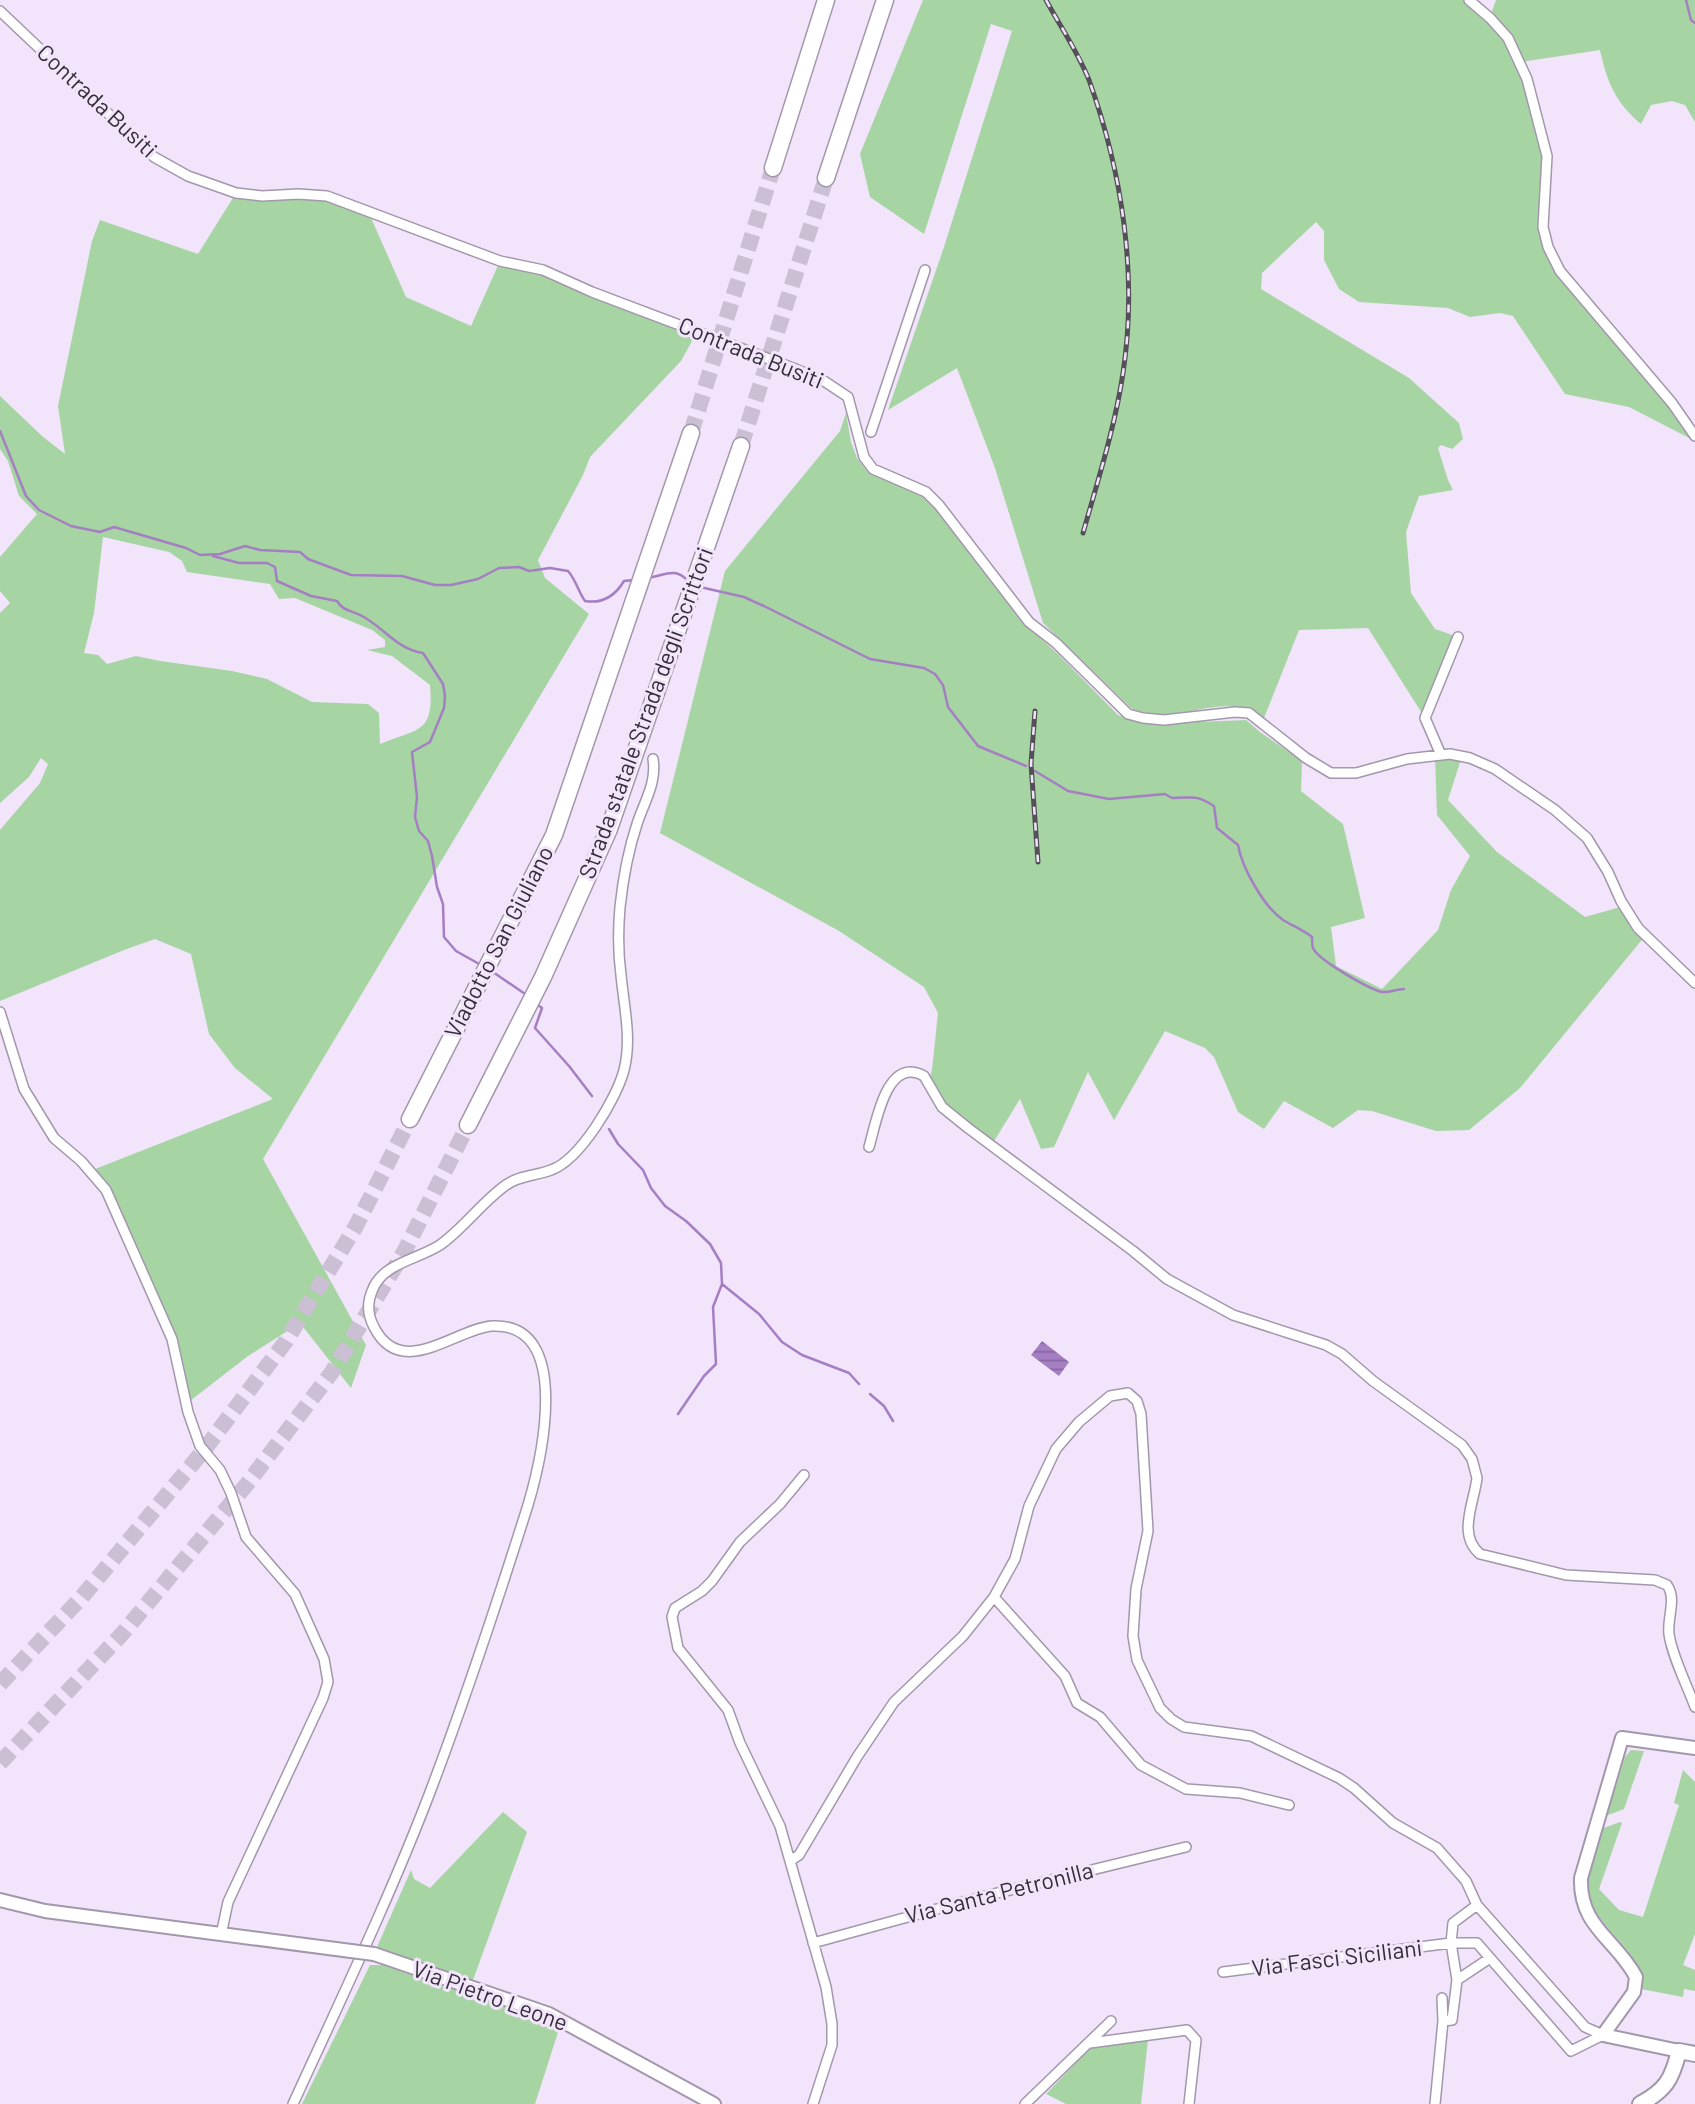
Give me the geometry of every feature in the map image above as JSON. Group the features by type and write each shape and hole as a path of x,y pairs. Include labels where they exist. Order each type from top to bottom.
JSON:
{"highway":[{"path":"773,168 826,0"},
{"path":"826,178 885,0"},
{"name":"Strada statale Strada degli Scrittori","path":"554,835 691,433"},
{"name":"Strada statale Strada degli Scrittori","path":"468,1125 543,978 609,829 741,446"},
{"name":"Viadotto San Giuliano","path":"410,1119 554,835"}],"main road":[{"path":"1695,1748 1622,1738 1581,1878 1581,1901 1587,1914 1632,1971 1637,1985 1603,2035 1695,2054"},
{"path":"0,1900 45,1911 221,1935"},
{"name":"Via Pietro Leone","path":"221,1935 374,1954 549,2014 714,2104"},
{"path":"1640,2104 1657,2095 1666,2086 1679,2051"}],"street":[{"path":"1469,0 1508,38 1527,79 1547,156 1543,228 1548,247 1560,271 1672,403 1695,436"},
{"name":"Contrada Busiti","path":"0,11 154,157 188,176 236,193 262,196 327,195 500,261 543,270 593,292 793,368 839,390 848,397 864,457 873,469 926,492 939,505 1029,622 1056,643 1128,713 1164,720 1249,713 1306,758 1331,773 1356,773 1406,759 1446,755"},
{"path":"871,432 925,270"},
{"path":"1458,637 1425,718 1446,755 1470,758 1495,769 1555,810 1587,838 1638,928 1695,984"},
{"path":"293,2104 389,1891 432,1788 481,1651 535,1482 544,1420 544,1368 534,1345 522,1334 506,1327 488,1327 430,1348 414,1351 400,1349 382,1338 373,1327 369,1314 371,1293 377,1281 387,1271 439,1245 511,1181 559,1167 599,1123 614,1099 625,1067 628,1038 618,950 621,892 626,862 654,777 653,759"},
{"path":"0,1012 24,1089 54,1138 81,1161 106,1190 172,1339 188,1412 200,1446 220,1470 232,1493 246,1537 295,1594 324,1658 328,1682 323,1698 228,1902 221,1935"},
{"path":"869,1147 889,1085 904,1073 920,1073 942,1107 1167,1279 1233,1315 1326,1345 1342,1354 1373,1381 1454,1437 1468,1452 1476,1468 1477,1478 1468,1538 1480,1554 1566,1575 1655,1580 1667,1585 1672,1597 1669,1628 1671,1640 1695,1707"},
{"path":"790,1861 799,1854 857,1757 894,1702 964,1636 993,1597 1015,1559 1029,1506 1056,1449 1079,1422 1110,1396 1128,1393 1137,1401 1141,1414 1148,1531 1135,1600 1134,1647 1143,1674 1160,1708 1184,1727 1251,1736 1339,1778 1393,1823 1437,1848 1447,1856 1465,1881 1477,1905 1585,2027 1603,2035"},
{"path":"804,1475 780,1504 740,1542 712,1581 702,1591 675,1608 672,1617 682,1654 728,1710 740,1743 777,1816 830,2006 833,2036 813,2104"},
{"path":"993,1597 1065,1676 1077,1703 1100,1717 1141,1765 1186,1789 1240,1793 1289,1805"},
{"name":"Via Santa Petronilla","path":"813,1942 965,1901 1186,1847"},
{"name":"Via Fasci Siciliani","path":"1451,1943 1453,1923 1477,1905"},
{"path":"1443,2021 1452,2020 1457,1980 1451,1943"},
{"name":"Via Fasci Siciliani","path":"1223,1972 1451,1943 1477,1943 1571,2051 1603,2035"},
{"path":"1457,1980 1490,1958"},
{"path":"1435,2104 1443,2021 1442,1998"},
{"path":"1026,2104 1111,2021"},
{"path":"1090,2043 1188,2031 1196,2040 1189,2104"}],"green space":[{"path":"923,0 1469,0 1490,17 1496,0 1695,0 1695,122 1685,105 1672,101 1651,105 1641,124 1613,91 1600,50 1520,62 1547,156 1543,227 1561,271 1695,436 1695,441 1629,407 1565,394 1513,316 1500,313 1470,317 1448,308 1359,302 1339,289 1324,260 1324,231 1316,222 1262,273 1261,289 1409,378 1459,423 1463,439 1452,449 1441,445 1438,448 1453,490 1419,496 1406,532 1411,593 1435,629 1458,637 1425,718 1368,628 1299,630 1264,718 1239,707 1212,707 1173,714 1146,713 1131,708 1043,623 995,468 957,368 888,410 944,247 1012,31 991,24 924,234 870,197 860,154"},
{"path":"236,193 327,196 368,211 406,297 471,326 500,261 543,270 698,330 681,361 590,457 538,560 545,578 589,614 263,1159 366,1345 351,1388 300,1323 248,1356 186,1404 172,1339 128,1238 90,1171 273,1099 235,1068 209,1034 191,954 155,939 0,1001 0,830 40,783 48,764 41,758 29,777 0,803 0,613 10,603 0,591 0,557 37,514 19,496 8,461 0,449 0,396 65,454 58,406 92,241 100,220 198,254","holes":["103,537 169,552 182,561 187,572 270,584 279,599 295,598 372,630 385,640 385,647 367,650 392,656 430,685 430,712 426,721 414,731 380,744 379,713 368,704 312,702 267,679 232,671 136,656 107,664 98,655 84,653 94,613"]},
{"path":"846,413 851,442 857,458 867,471 925,498 1020,620 1118,715 1151,724 1246,720 1302,761 1301,791 1343,824 1365,918 1331,927 1336,966 1382,989 1438,930 1451,890 1470,856 1437,815 1435,756 1462,756 1448,800 1497,852 1585,917 1624,906 1645,936 1520,1088 1469,1130 1436,1131 1372,1111 1358,1110 1333,1128 1284,1101 1264,1129 1238,1112 1214,1057 1205,1048 1165,1031 1114,1120 1088,1072 1054,1147 1041,1149 1020,1099 991,1146 942,1107 928,1083 932,1070 938,1013 924,987 839,931 660,833 725,571 840,431"},
{"path":"1631,1750 1644,1751 1624,1809 1607,1815 1625,1757"},
{"path":"1683,1770 1695,1782 1695,1934 1683,1965 1695,1970 1695,1991 1684,1989 1683,1997 1641,1989 1641,1975 1636,1962 1598,1915 1591,1902 1588,1872 1601,1829 1622,1823 1599,1889 1619,1910 1643,1917 1679,1805 1674,1803"},
{"path":"503,1812 527,1832 473,1980 377,1947 411,1870 414,1879 430,1888"},
{"path":"370,1965 382,1965 560,2026 535,2104 302,2104"},
{"path":"1148,2040 1141,2104 1066,2104 1046,2094 1092,2046"}],"shaded area":[{"path":"1042,1341 1069,1362 1059,1376 1031,1355"}],"waterway":[{"path":"1686,0 1691,20 1695,23"},
{"path":"0,431 26,496 39,510 71,526 100,532 114,527 186,548 200,555 220,554 245,546 260,550 300,552 308,559 351,575 402,576 435,585 451,585 478,579 499,568 519,567 529,571 550,568 568,571 585,601 591,602 603,600 617,591 624,581 634,580"},
{"path":"213,556 239,563 267,563 275,567 277,581 311,596 337,601 344,609 360,615 405,647 423,653 443,684 445,696 444,708 430,742 412,752 417,797 415,817 419,831 428,841 432,856 443,904 444,937 456,951 481,965"},
{"path":"647,578 674,573 688,581"},
{"path":"700,587 744,597 870,659 924,668 935,674 943,685 948,707 978,746 1026,766"},
{"path":"1035,771 1068,791 1109,799 1165,794 1172,798 1194,797 1208,802 1214,806 1217,828 1238,845 1244,865 1261,897 1283,920 1312,937 1313,947 1324,960 1376,990 1385,992 1404,989"},
{"path":"493,972 528,996"},
{"path":"535,1003 542,1008 535,1028 592,1096"},
{"path":"609,1129 618,1144 643,1170 651,1188 665,1206 710,1244 721,1263 722,1284 759,1314 782,1342 802,1355 849,1373 859,1384"},
{"path":"678,1414 704,1376 716,1364 713,1307 722,1284"},
{"path":"870,1394 884,1406 893,1421"}],"tunnel":[{"path":"691,433 773,168"},
{"path":"741,446 826,178"},
{"path":"0,1684 81,1598 204,1450 286,1341 356,1226 410,1119"},
{"path":"0,1763 122,1634 247,1484 332,1372 404,1252 468,1125"}],"railway":[{"path":"1046,0 1085,70 1101,115 1118,187 1128,261 1127,336 1120,393 1083,533"},
{"path":"1035,711 1031,764 1038,862"}]}
